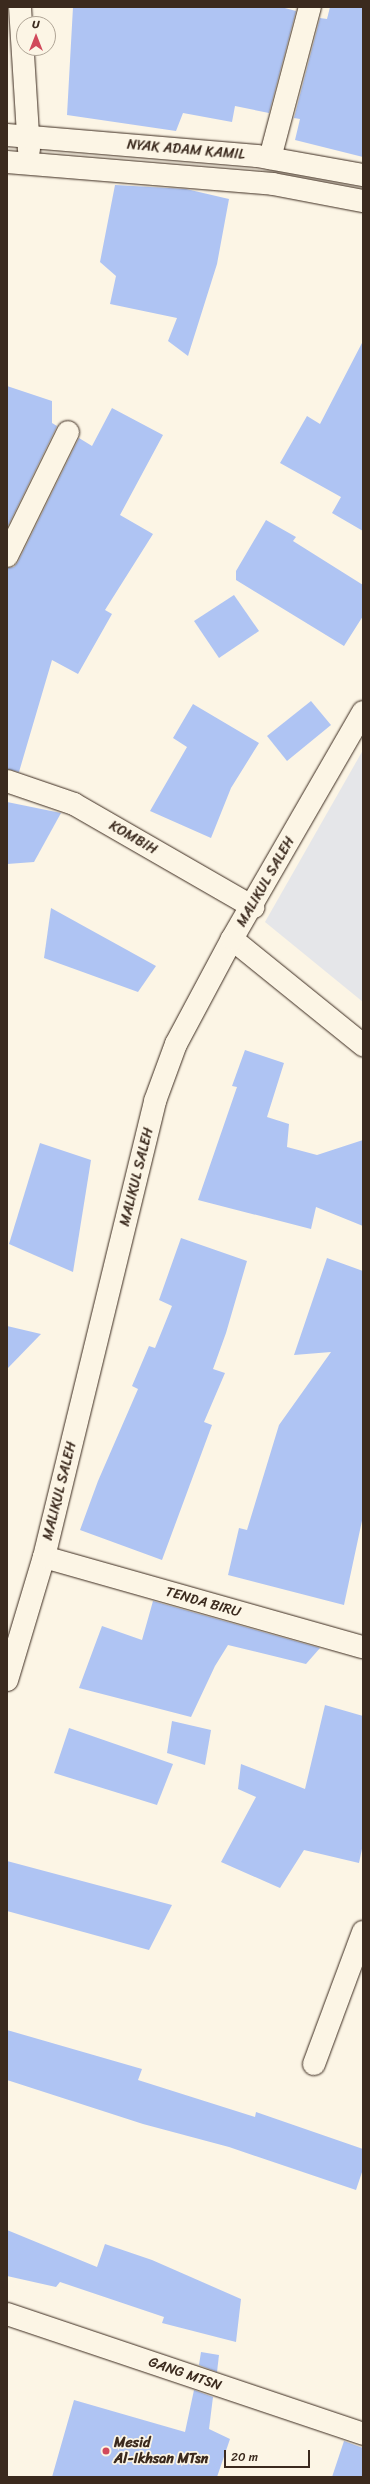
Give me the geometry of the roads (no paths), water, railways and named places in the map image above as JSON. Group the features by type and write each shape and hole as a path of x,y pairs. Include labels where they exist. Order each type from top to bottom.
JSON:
{"street":[{"path":"20,7 17,136 30,163"},
{"path":"270,158 310,7"},
{"name":"NYAK ADAM KAMIL","path":"17,136 270,158 357,174"},
{"path":"7,162 273,184 354,199 357,174"},
{"path":"7,556 68,432"},
{"name":"MALIKUL SALEH","path":"7,1680 44,1557 155,1101 176,1044 232,939 253,907 363,712"},
{"name":"KOMBIH","path":"7,781 74,804 253,907"},
{"path":"232,939 363,1045"},
{"name":"TENDA BIRU","path":"44,1557 363,1647"},
{"path":"314,2064 363,1932"},
{"name":"GANG MTSN","path":"7,2314 363,2434"}],"place":[{"name":"Mesid Al-Ikhsan MTsn","path":"106,2451"}]}
